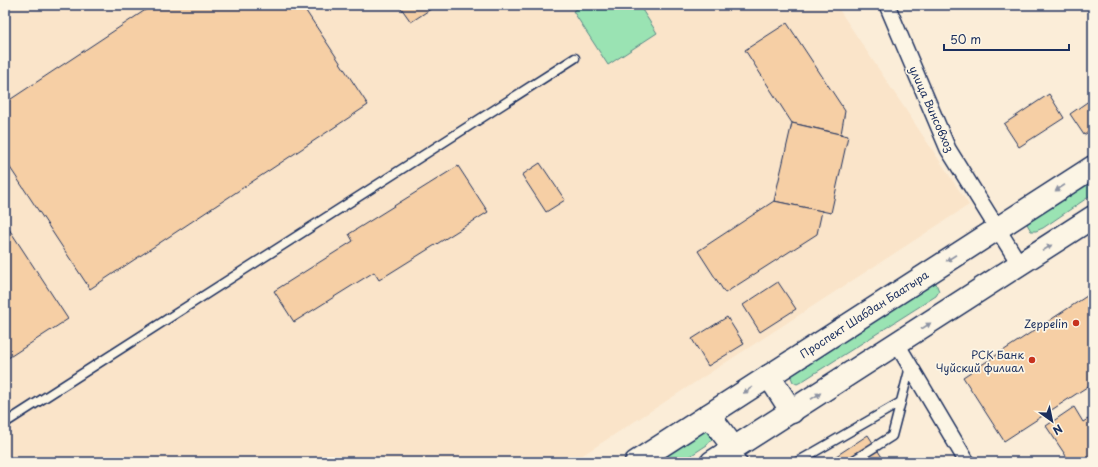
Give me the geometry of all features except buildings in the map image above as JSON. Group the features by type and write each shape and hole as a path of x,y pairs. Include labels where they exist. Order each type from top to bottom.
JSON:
{"main road":[{"name":"Проспект Шабдан Баатыра","path":"636,462 1093,167"},
{"path":"712,462 738,455 792,412 1093,217"},
{"path":"769,376 792,412"},
{"path":"709,415 738,455"}],"street":[{"name":"улица Винсовхоз","path":"887,5 948,149 1020,265"},
{"path":"897,344 967,462"}],"lane":[{"path":"5,424 575,58"},
{"path":"851,462 892,436 910,367"},
{"path":"798,462 901,402"}],"shaded area":[{"path":"5,5 836,5 969,205 572,462 5,462"}],"green space":[{"path":"583,5 639,5 657,33 608,65 573,11"},
{"path":"1093,177 1093,194 1043,228 1036,231 1031,231 1027,224 1031,216"},
{"path":"935,281 939,291 936,296 801,382 797,384 793,382 788,370"},
{"path":"702,425 712,433 712,439 707,445 681,462 646,462"}],"place":[{"name":"Zeppelin","path":"1076,323"},
{"name":"РСК Банк Чуйский филиал","path":"1032,360"}]}
